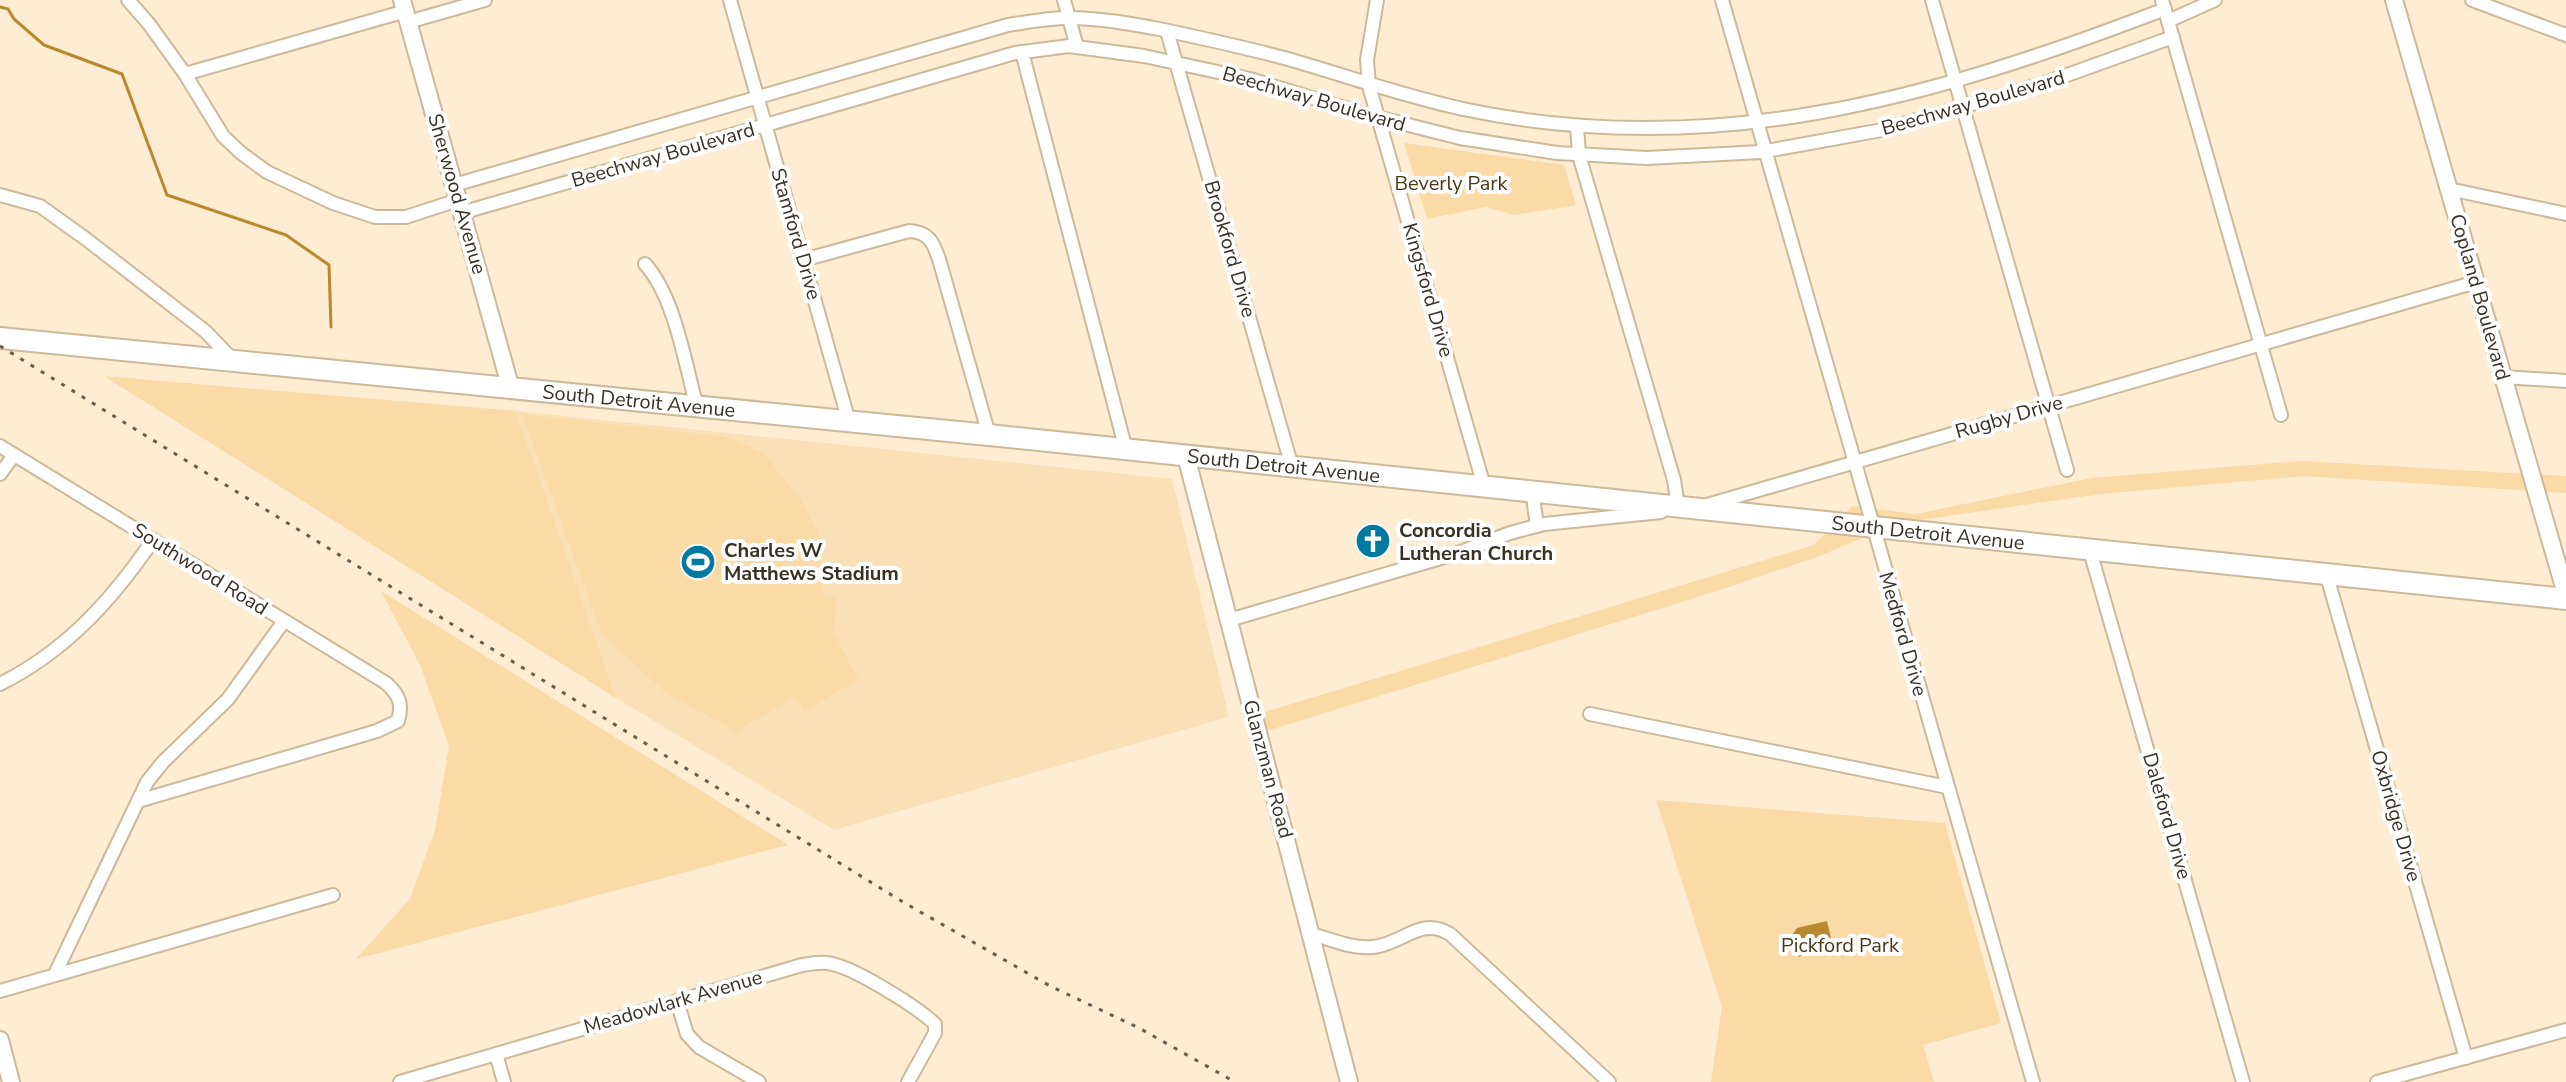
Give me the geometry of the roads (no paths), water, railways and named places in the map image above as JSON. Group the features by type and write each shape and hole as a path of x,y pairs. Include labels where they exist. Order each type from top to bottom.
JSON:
{"main road":[{"name":"South Detroit Avenue","path":"0,338 1532,490 2090,551 2566,596"}],"street":[{"path":"128,0 185,74 210,118 232,144 267,172 333,203 384,218 406,217 458,199"},
{"path":"185,74 405,11 485,0"},
{"name":"Stamford Drive","path":"730,0 849,422"},
{"path":"1064,0 1077,47"},
{"name":"Kingsford Drive","path":"1377,0 1367,60 1369,86 1484,486"},
{"name":"Medford Drive","path":"1722,0 2033,1082"},
{"path":"1932,0 2067,470"},
{"name":"Beechway Boulevard","path":"458,199 758,97 1008,25 1069,18 1167,31 1291,60 1369,86 1465,110 1577,126 1647,129 1758,123 1844,109 2034,57 2165,10 2215,0"},
{"name":"Copland Boulevard","path":"2394,0 2566,596"},
{"path":"2472,0 2566,35"},
{"path":"2165,10 2281,415"},
{"name":"Sherwood Avenue","path":"405,11 511,389"},
{"name":"Brookford Drive","path":"1167,31 1292,467"},
{"name":"Beechway Boulevard","path":"458,199 766,125 1022,52 1077,47 1176,62 1283,88 1377,118 1460,138 1579,155 1647,158 1765,151 1850,137 2065,77 2173,37"},
{"path":"1022,52 1126,450"},
{"path":"1577,126 1579,155 1674,480 1688,507"},
{"path":"2449,189 2566,214"},
{"path":"0,195 40,206 205,331 235,363"},
{"path":"803,260 909,231 929,237 939,259 989,435"},
{"path":"645,264 660,282 668,301 697,407"},
{"name":"Rugby Drive","path":"1229,620 1458,553 1537,526 1688,507 1855,462 2476,282"},
{"path":"2503,377 2566,381"},
{"name":"Southwood Road","path":"0,446 386,683 399,695 401,709 398,721 377,731 138,801"},
{"path":"0,474 14,455"},
{"name":"Glanzman Road","path":"1186,456 1349,1082"},
{"path":"1532,490 1537,526"},
{"path":"0,684 44,657 75,633 122,585 153,540"},
{"name":"Daleford Drive","path":"2090,551 2243,1082"},
{"name":"Oxbridge Drive","path":"2326,573 2466,1058"},
{"path":"55,974 155,771 228,699 284,621"},
{"path":"1590,714 1947,787"},
{"path":"0,991 333,895"},
{"path":"1311,934 1344,944 1370,947 1390,943 1427,927 1439,927 1609,1082"},
{"name":"Meadowlark Avenue","path":"400,1082 802,965 828,963 843,967 919,1009 935,1024 935,1033 908,1082"},
{"path":"677,1001 687,1034 699,1047 759,1082"},
{"path":"2377,1082 2566,1030"},
{"path":"0,1040 11,1082"},
{"path":"496,1054 504,1082"}],"waterway":[{"path":"0,7 8,9 14,19 44,45 122,74 167,195 286,235 329,265 331,327"}],"railway":[{"path":"0,346 903,902 1050,986 1139,1028 1235,1082"}],"place":[{"name":"Concordia Lutheran Church","path":"1373,541"},
{"name":"Charles W Matthews Stadium","path":"698,562"}],"park label":[{"name":"Beverly Park","path":"1451,183"},
{"name":"Pickford Park","path":"1840,945"}]}
